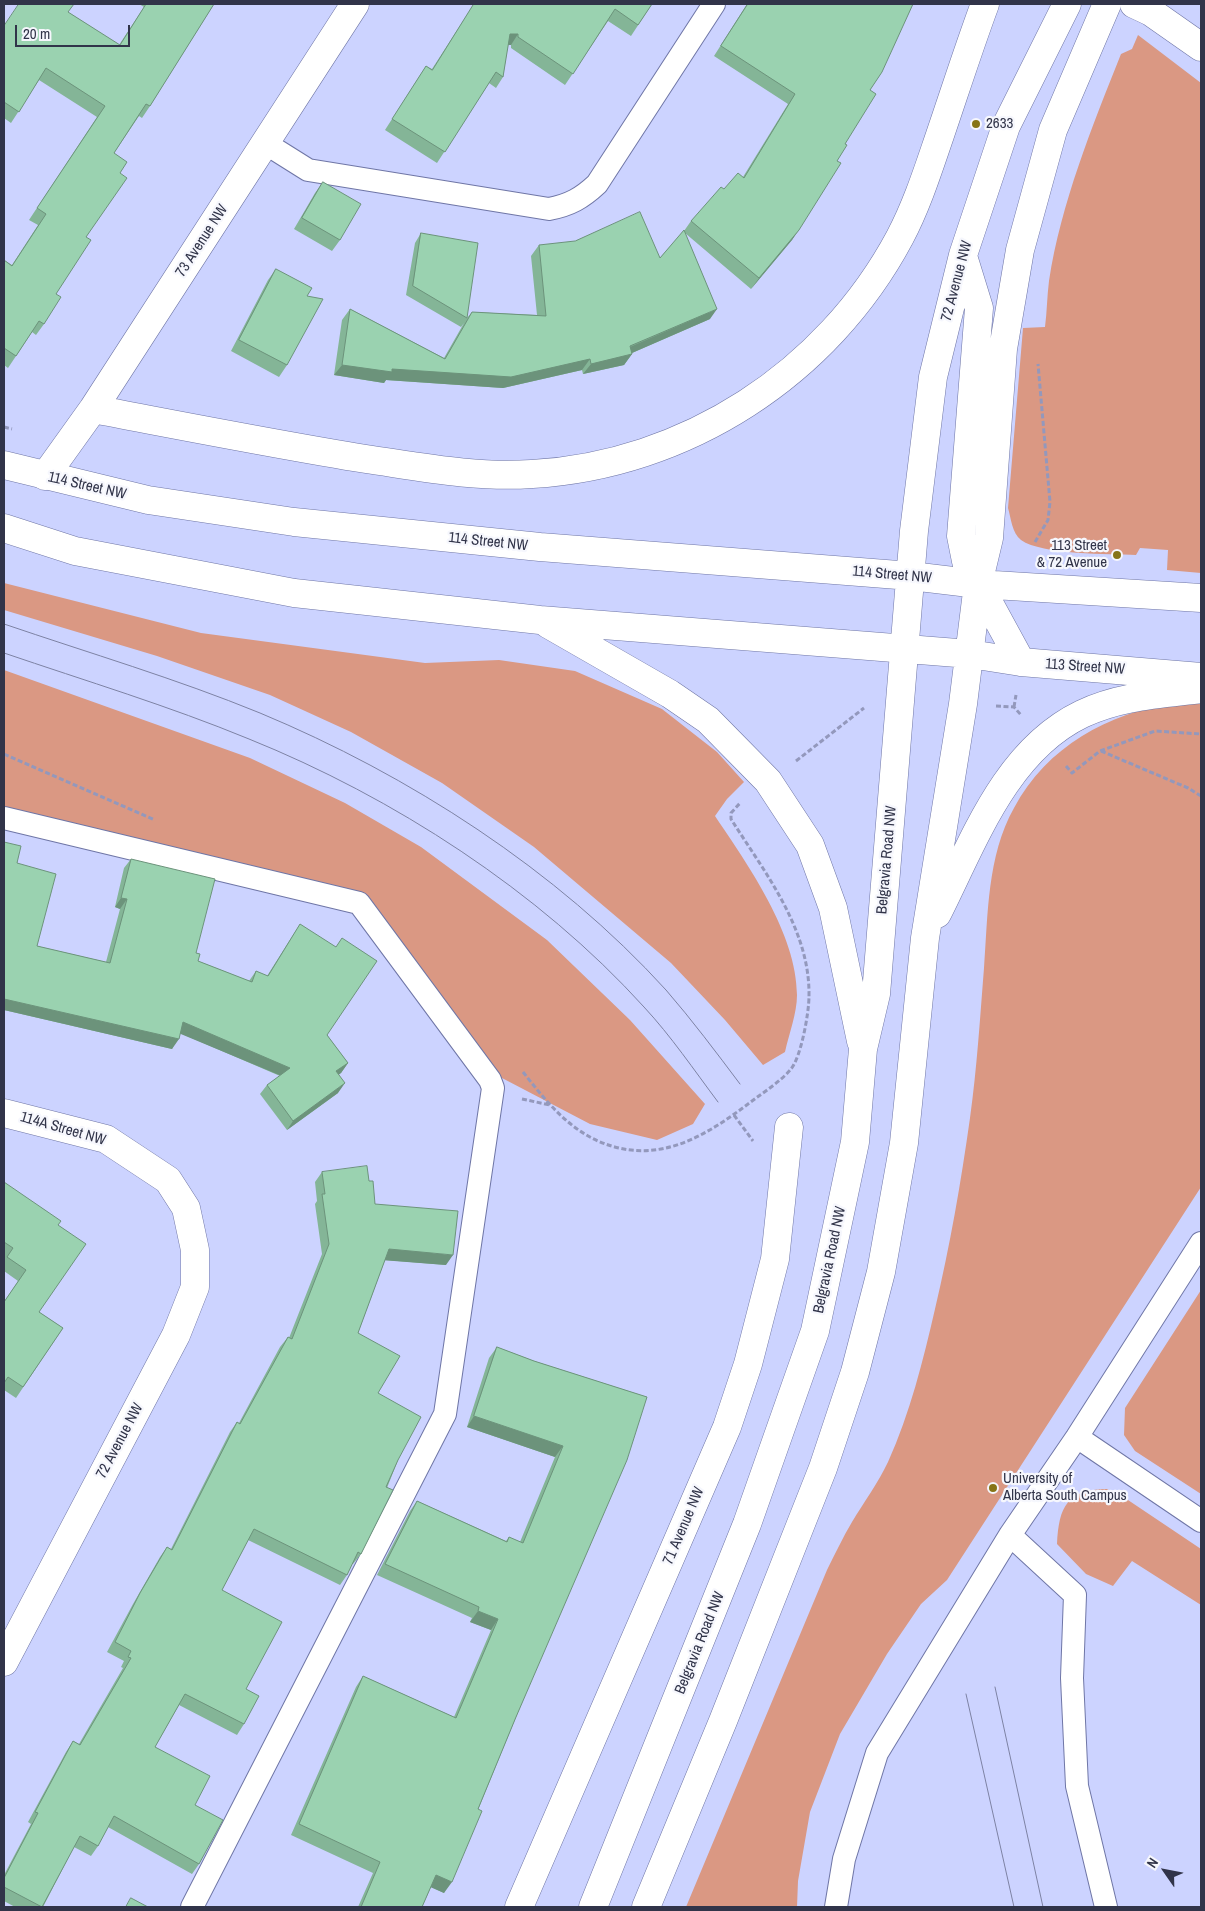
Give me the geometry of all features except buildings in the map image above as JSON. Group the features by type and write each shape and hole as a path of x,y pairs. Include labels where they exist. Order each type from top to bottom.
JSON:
{"main road":[{"name":"73 Avenue NW","path":"45,476 93,409 356,4"},
{"path":"93,409 275,444 440,470 486,475 532,474 577,469 616,461 692,434 754,400 783,378 818,348 876,277 900,237 919,195 985,4"},
{"name":"72 Avenue NW","path":"910,576 933,377 963,255 1006,126 1067,4"},
{"path":"646,1907 723,1721 820,1477 855,1372 881,1272 904,1143 925,938 970,654 978,584 989,538 1003,350 1020,250 1053,130 1107,4"},
{"path":"1134,4 1151,12 1201,47"},
{"path":"963,255 979,308 961,536 966,560 1021,662"},
{"name":"114 Street NW","path":"4,465 148,500 294,522 540,548 910,576 978,584"},
{"path":"4,528 75,551 294,593 540,620 970,654"},
{"name":"Belgravia Road NW","path":"592,1907 747,1524 815,1330 855,1142 863,1049 876,994 910,576"},
{"path":"978,584 1201,598"},
{"path":"540,620 654,684 708,720 768,781 810,845 833,908 863,1049"},
{"name":"113 Street NW","path":"970,654 1021,662 1201,678"},
{"path":"925,938 1004,784 1043,740 1082,714 1136,696 1201,689"},
{"name":"114A Street NW","path":"4,1112 106,1139 168,1180 186,1208"},
{"name":"71 Avenue NW","path":"519,1907 733,1409 748,1364 775,1259 790,1127"},
{"name":"72 Avenue NW","path":"4,1662 176,1335 195,1287 195,1250 186,1208"}],"lane":[{"path":"265,143 308,170 549,209 567,206 583,197 597,184 714,4"},
{"path":"4,818 359,903 479,1064 493,1088 445,1414 192,1907"},
{"path":"836,1907 844,1859 877,1753 1010,1535 1077,1437 1201,1243"},
{"path":"1077,1437 1201,1521"},
{"path":"1010,1535 1076,1595 1072,1678 1077,1786 1106,1907"}],"path":[{"path":"1035,542 1048,520 1050,502 1038,356"},
{"path":"795,761 871,703"},
{"path":"995,706 1014,707 1025,720"},
{"path":"1060,761 1072,773 1100,751 1155,731 1201,734"},
{"path":"1100,751 1188,788 1201,796"},
{"path":"701,1137 734,1115 791,1069 798,1054 809,998 804,954 797,932 783,903 731,819 730,813 742,801"}],"shaded area":[{"path":"1138,35 1201,83 1201,573 1167,570 1168,550 1140,548 1136,555 1094,554 1044,549 1031,545 1018,537 1012,525 1008,508 1023,328 1045,327 1049,281 1054,252 1069,194 1121,54 1132,49"},
{"path":"4,583 201,633 425,663 499,660 575,671 662,709 717,752 744,782 727,799 715,816 742,856 768,901 780,924 789,948 795,972 797,1002 785,1052 763,1065 725,1020 671,963 534,847 442,783 351,732 270,695 157,656 4,610"},
{"path":"4,670 250,758 345,803 421,847 547,940 630,1020 705,1104 693,1124 657,1140 590,1124 502,1078 346,889 4,808"},
{"path":"1175,702 1201,704 1201,1187 947,1580 921,1604 887,1654 840,1734 810,1812 798,1881 797,1907 686,1907 827,1570 888,1462 903,1425 915,1387 940,1285 963,1166 976,1062 990,886 998,846 1005,826 1028,786 1062,750 1103,724 1150,707"},
{"path":"1201,1290 1201,1494 1135,1451 1124,1435 1125,1408"},
{"path":"1107,1489 1125,1498 1201,1549 1201,1605 1132,1561 1113,1586 1086,1574 1057,1544 1060,1520 1063,1510 1068,1503 1074,1497 1083,1493"}],"tram line":[{"path":"4,624 165,678 260,713 316,738 425,796 529,866 578,905 623,946 676,1001 740,1084"},
{"path":"4,653 219,727 303,762 357,789 461,851 558,924 603,965 664,1030 718,1102"},
{"path":"995,1687 1043,1907"},
{"path":"966,1694 1014,1907"}],"place":[{"name":"2633","path":"976,124"},
{"name":"113 Street & 72 Avenue","path":"1117,555"},
{"name":"University of Alberta South Campus","path":"993,1488"}]}
